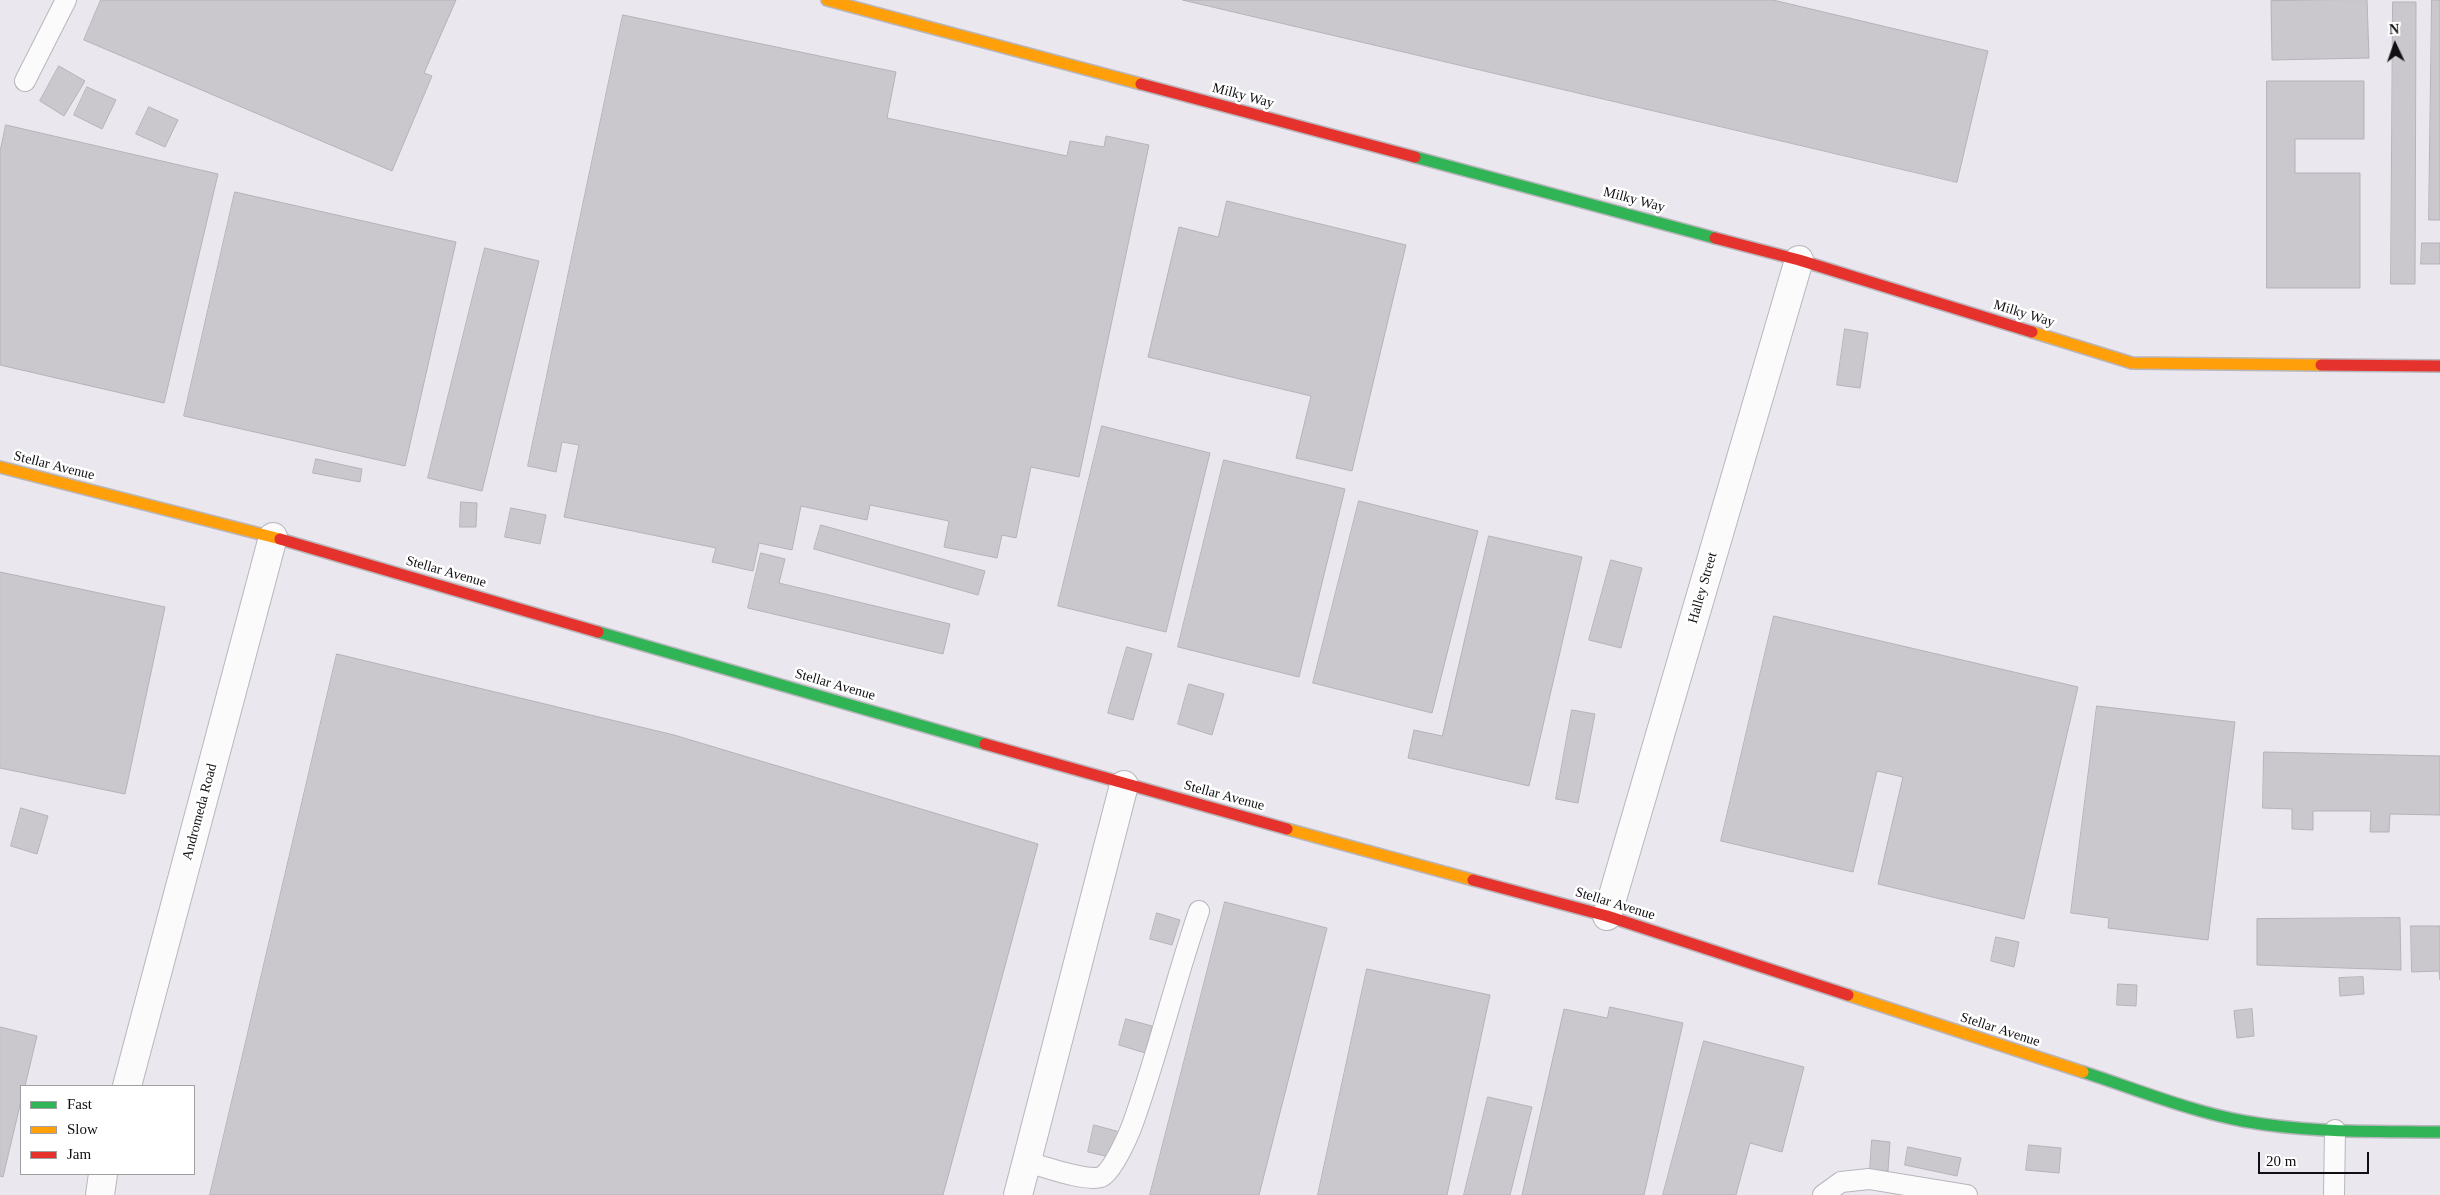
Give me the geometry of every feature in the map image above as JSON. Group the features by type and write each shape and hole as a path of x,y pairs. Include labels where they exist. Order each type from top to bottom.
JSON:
{"street":[{"name":"Milky Way","path":"828,0 1799,260 2132,363 2440,366"},
{"name":"Halley Street","path":"1607,916 1799,260"},
{"name":"Stellar Avenue","path":"0,468 273,537 1124,785 1607,916 2216,1115 2278,1127 2440,1132"},
{"name":"Andromeda Road","path":"127,1085 273,537"},
{"path":"1018,1195 1124,785"},
{"path":"100,1195 104,1175"}],"lane":[{"path":"25,81 66,0"},
{"path":"1027,1162 1084,1177 1100,1178 1109,1171 1133,1124 1180,965 1199,912"},
{"path":"2334,1195 2335,1130"},
{"path":"1824,1195 1841,1182 1869,1179 1967,1195"}],"building":[{"path":"101,0 456,0 424,73 432,76 392,171 84,40"},
{"path":"1183,0 1773,0 1988,51 1957,182"},
{"path":"2367,0 2369,58 2272,60 2271,1"},
{"path":"2432,0 2440,0 2440,220 2429,220"},
{"path":"2393,2 2416,2 2415,284 2391,284"},
{"path":"623,15 896,72 887,118 1067,156 1070,141 1104,147 1106,136 1149,145 1079,477 1031,467 1016,538 1002,535 997,558 944,547 949,521 870,505 867,520 801,506 792,550 759,543 753,571 712,562 716,548 564,517 579,445 562,442 556,472 528,466"},
{"path":"59,66 85,81 64,116 40,101"},
{"path":"2267,81 2364,81 2364,139 2295,139 2295,173 2360,173 2360,288 2267,288"},
{"path":"87,87 116,100 102,129 74,115"},
{"path":"149,107 178,120 165,147 136,134"},
{"path":"6,125 218,174 164,403 0,365 0,152"},
{"path":"235,192 456,242 405,466 184,416"},
{"path":"1227,201 1406,245 1352,471 1296,458 1311,396 1148,357 1179,227 1218,237"},
{"path":"2422,243 2440,243 2440,264 2421,264"},
{"path":"485,248 539,261 482,491 428,478"},
{"path":"1845,329 1868,333 1860,388 1837,385"},
{"path":"1102,426 1210,453 1166,632 1058,606"},
{"path":"316,459 362,469 360,482 313,473"},
{"path":"1224,460 1345,489 1299,677 1178,647"},
{"path":"1359,501 1478,531 1432,713 1313,683"},
{"path":"461,502 477,503 476,527 460,527"},
{"path":"511,508 546,515 540,544 505,537"},
{"path":"821,525 985,571 978,595 814,549"},
{"path":"1489,536 1582,557 1529,786 1408,758 1414,730 1442,736"},
{"path":"761,553 785,559 779,583 950,624 943,654 748,608"},
{"path":"1611,560 1642,568 1621,648 1589,640"},
{"path":"0,572 165,607 125,794 0,768"},
{"path":"1774,616 2078,687 2024,919 1878,884 1903,777 1877,771 1853,872 1721,841"},
{"path":"1127,647 1152,654 1133,720 1108,713"},
{"path":"337,654 674,735 1038,844 943,1195 210,1195"},
{"path":"1189,684 1224,694 1212,735 1178,724"},
{"path":"2097,706 2235,722 2208,940 2108,928 2109,918 2071,913"},
{"path":"1572,710 1595,714 1578,803 1556,799"},
{"path":"2264,752 2440,756 2440,815 2390,814 2389,832 2370,832 2371,811 2313,811 2313,830 2292,829 2292,809 2263,808"},
{"path":"21,808 48,816 37,854 11,846"},
{"path":"1225,902 1327,928 1259,1195 1150,1195"},
{"path":"1157,913 1180,920 1172,945 1150,939"},
{"path":"2400,918 2401,970 2257,965 2257,919"},
{"path":"2411,926 2440,926 2440,980 2439,971 2412,972"},
{"path":"1996,937 2019,942 2014,967 1991,961"},
{"path":"1367,969 1490,995 1447,1195 1318,1195"},
{"path":"2363,977 2364,994 2340,996 2339,978"},
{"path":"2118,984 2137,985 2136,1006 2117,1005"},
{"path":"1610,1007 1683,1023 1644,1195 1522,1195 1564,1009 1607,1018"},
{"path":"2252,1009 2254,1036 2237,1038 2234,1011"},
{"path":"1126,1019 1152,1026 1145,1053 1119,1045"},
{"path":"0,1027 37,1036 25,1085 20,1085 20,1105 3,1177 0,1176"},
{"path":"1704,1041 1804,1067 1782,1152 1750,1143 1736,1195 1663,1195"},
{"path":"1488,1097 1532,1107 1510,1195 1464,1195"},
{"path":"1094,1125 1120,1132 1114,1158 1088,1152"},
{"path":"1872,1140 1890,1142 1888,1171 1870,1170"},
{"path":"2029,1145 2061,1148 2059,1173 2026,1170"},
{"path":"1908,1147 1961,1158 1957,1176 1905,1165"}],"traffic: fast":[{"path":"1415,157 1715,238"},
{"path":"598,632 985,744"},
{"path":"2083,1072 2183,1106 2243,1121 2292,1128 2440,1132"}],"traffic: slow":[{"path":"827,0 1141,84"},
{"path":"2032,332 2132,363 2321,365"},
{"path":"0,467 280,539"},
{"path":"1287,829 1473,880"},
{"path":"1848,995 2083,1072"}],"traffic: jam":[{"path":"1141,84 1415,157"},
{"path":"1715,238 1799,260 2032,332"},
{"path":"2321,365 2440,366"},
{"path":"280,539 598,632"},
{"path":"985,744 1287,829"},
{"path":"1473,880 1607,916 1848,995"}]}
